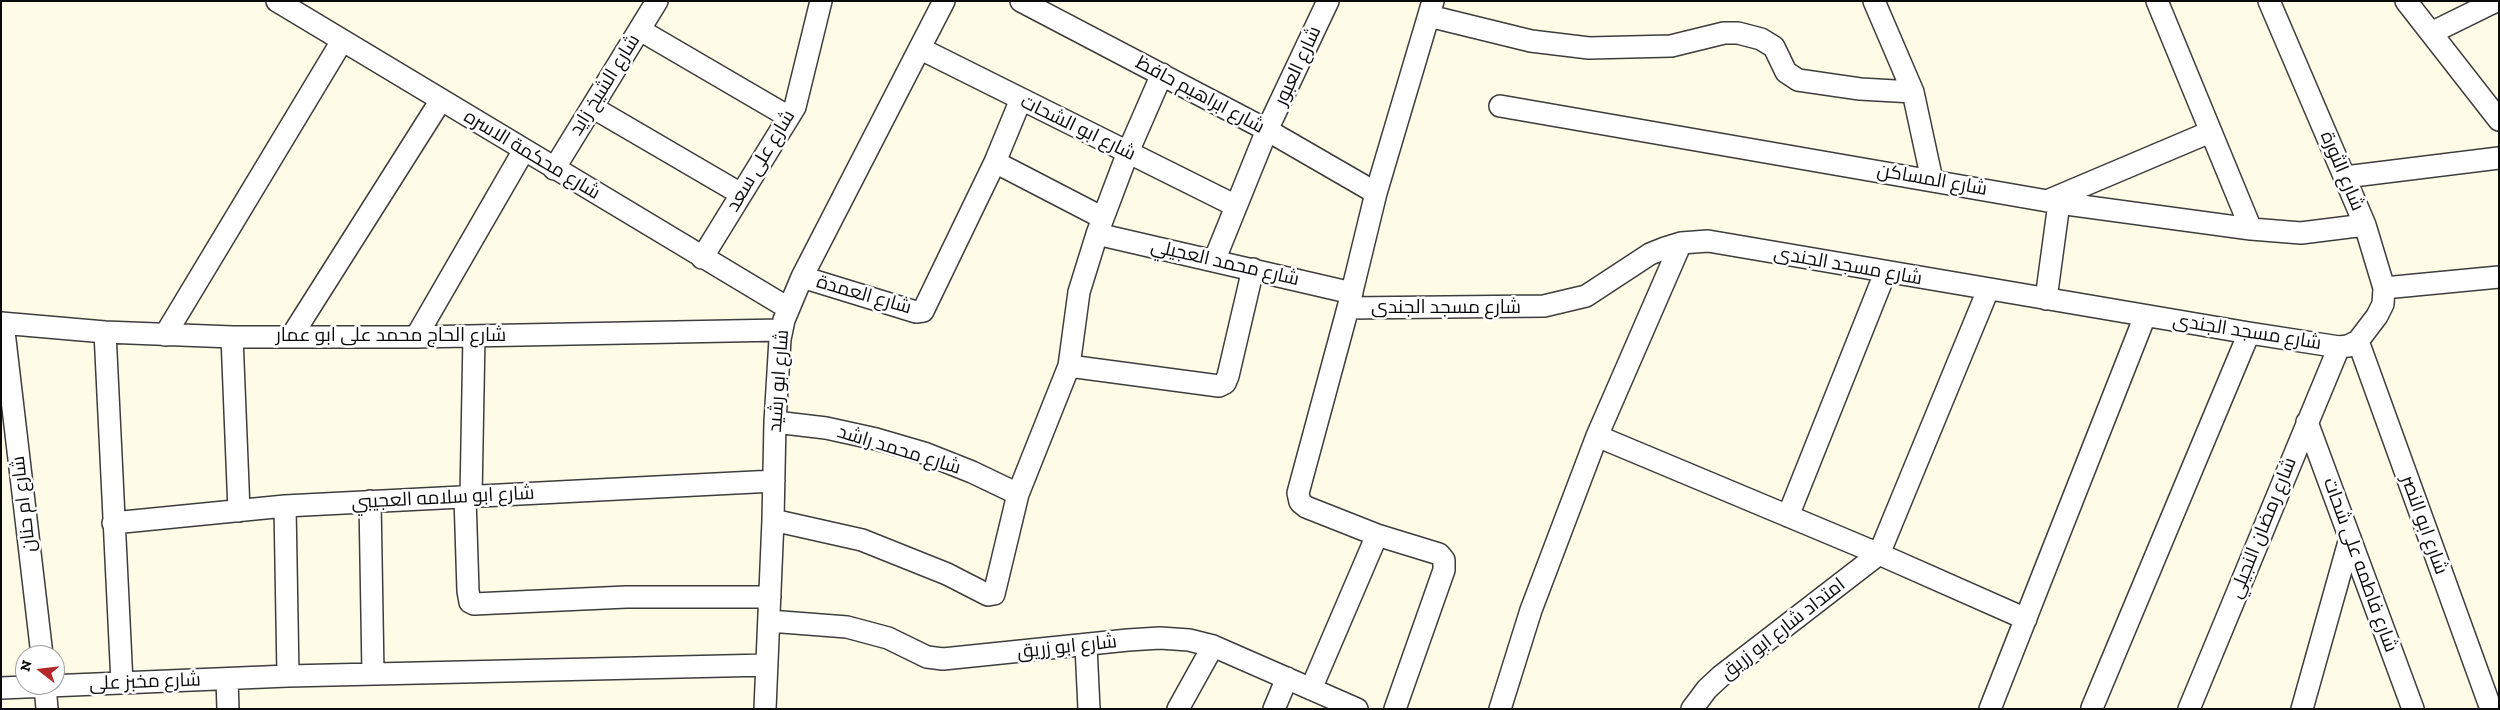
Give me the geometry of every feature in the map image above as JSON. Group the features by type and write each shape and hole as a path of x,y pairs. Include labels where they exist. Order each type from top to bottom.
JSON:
{"street":[{"name":"شارع محكمة الاسره","path":"277,1 788,308"},
{"name":"شارع الشيخ زايد","path":"554,169 657,1"},
{"name":"شارع على سعد","path":"702,258 789,117 799,93 821,1"},
{"name":"شارع ابو رشيد","path":"764,709 773,520 775,422 781,330 788,308 802,277 944,1"},
{"name":"شارع ابراهيم حافظ","path":"1022,1 1267,130 1376,193"},
{"path":"1874,1 1913,92 1932,180"},
{"path":"2157,1 2251,229"},
{"name":"شارع الثورة","path":"2269,1 2365,225 2384,288 2382,304 2377,316 2348,344"},
{"path":"2406,1 2499,120"},
{"path":"2431,33 2496,1"},
{"name":"شارع العبور","path":"1214,261 1267,130 1325,2"},
{"path":"1395,709 1444,570 1444,560 1439,554 1378,535 1306,507 1300,502 1298,493 1350,300 1376,193 1431,9 1531,41 1589,48 1671,46 1724,33 1738,33 1761,39 1774,47 1786,72 1798,80 1860,89 1913,92"},
{"path":"640,30 789,117"},
{"path":"165,335 342,41"},
{"name":"شارع ابو الشحات","path":"920,49 1236,206"},
{"path":"773,520 862,540 948,574 988,595 991,596 996,591 1018,494 1069,366 1079,292 1100,226 1128,152 1162,74"},
{"path":"995,162 1021,99"},
{"path":"292,337 441,100"},
{"name":"شارع المساكن","path":"1500,106 2053,202 2251,229 2301,233 2365,225"},
{"path":"592,107 741,194"},
{"path":"2046,299 2053,202 2210,132"},
{"path":"416,337 524,150"},
{"path":"2345,177 2499,158"},
{"name":"شارع العمدة","path":"802,277 916,312 925,309 995,162"},
{"name":"شارع محمد العجيلي","path":"995,162 1100,226 1350,300"},
{"name":"شارع مسجد الجندى","path":"1350,300 1523,308 1562,303 1586,296 1650,254 1681,243 1708,241 2249,333 2348,344"},
{"path":"1500,709 1531,610 1598,436 1681,243"},
{"path":"1069,366 1219,386 1225,383 1253,270"},
{"path":"1788,516 1885,272"},
{"path":"2384,288 2499,277"},
{"path":"1880,554 1988,290"},
{"path":"1990,709 2145,316"},
{"name":"شارع الحاج محمد على ابو عمار","path":"2,323 105,332 232,337 416,337 781,330"},
{"name":"شارع ام حنان","path":"2,323 41,645"},
{"path":"105,332 122,683"},
{"path":"2092,708 2249,333"},
{"path":"474,336 468,497 468,591 470,602 474,604 626,597 770,597"},
{"path":"232,337 239,511"},
{"name":"شارع رمضان النجيلي","path":"2189,709 2307,422 2348,344"},
{"name":"شارع ابو النصر","path":"2348,344 2490,709"},
{"name":"شارع محمد راشد","path":"775,422 826,428 908,448 972,472 1018,494"},
{"name":"شارع فاطمه على شحات","path":"2307,422 2413,709"},
{"path":"1598,436 1880,554 2026,619"},
{"name":"شارع ابو سلامه العجيبي","path":"113,523 285,506 774,481"},
{"path":"370,501 373,674"},
{"path":"285,506 288,676"},
{"path":"1311,689 1378,535"},
{"path":"2302,709 2350,538"},
{"name":"امتداد شارع ابو زريق","path":"1692,709 1707,689 1721,676 1880,554"},
{"name":"شارع ابو زريق","path":"769,620 830,624 863,630 935,659 1160,638 1189,640 1213,646 1357,709"},
{"path":"1086,646 1089,709"},
{"path":"1178,709 1213,646"},
{"name":"شارع مخبز على","path":"65,685 288,676 767,665"},
{"path":"1274,709 1287,678"},
{"path":"227,679 228,709"},
{"name":"شارع مخبز على","path":"1,688 15,687"},
{"path":"46,695 47,709"}]}
